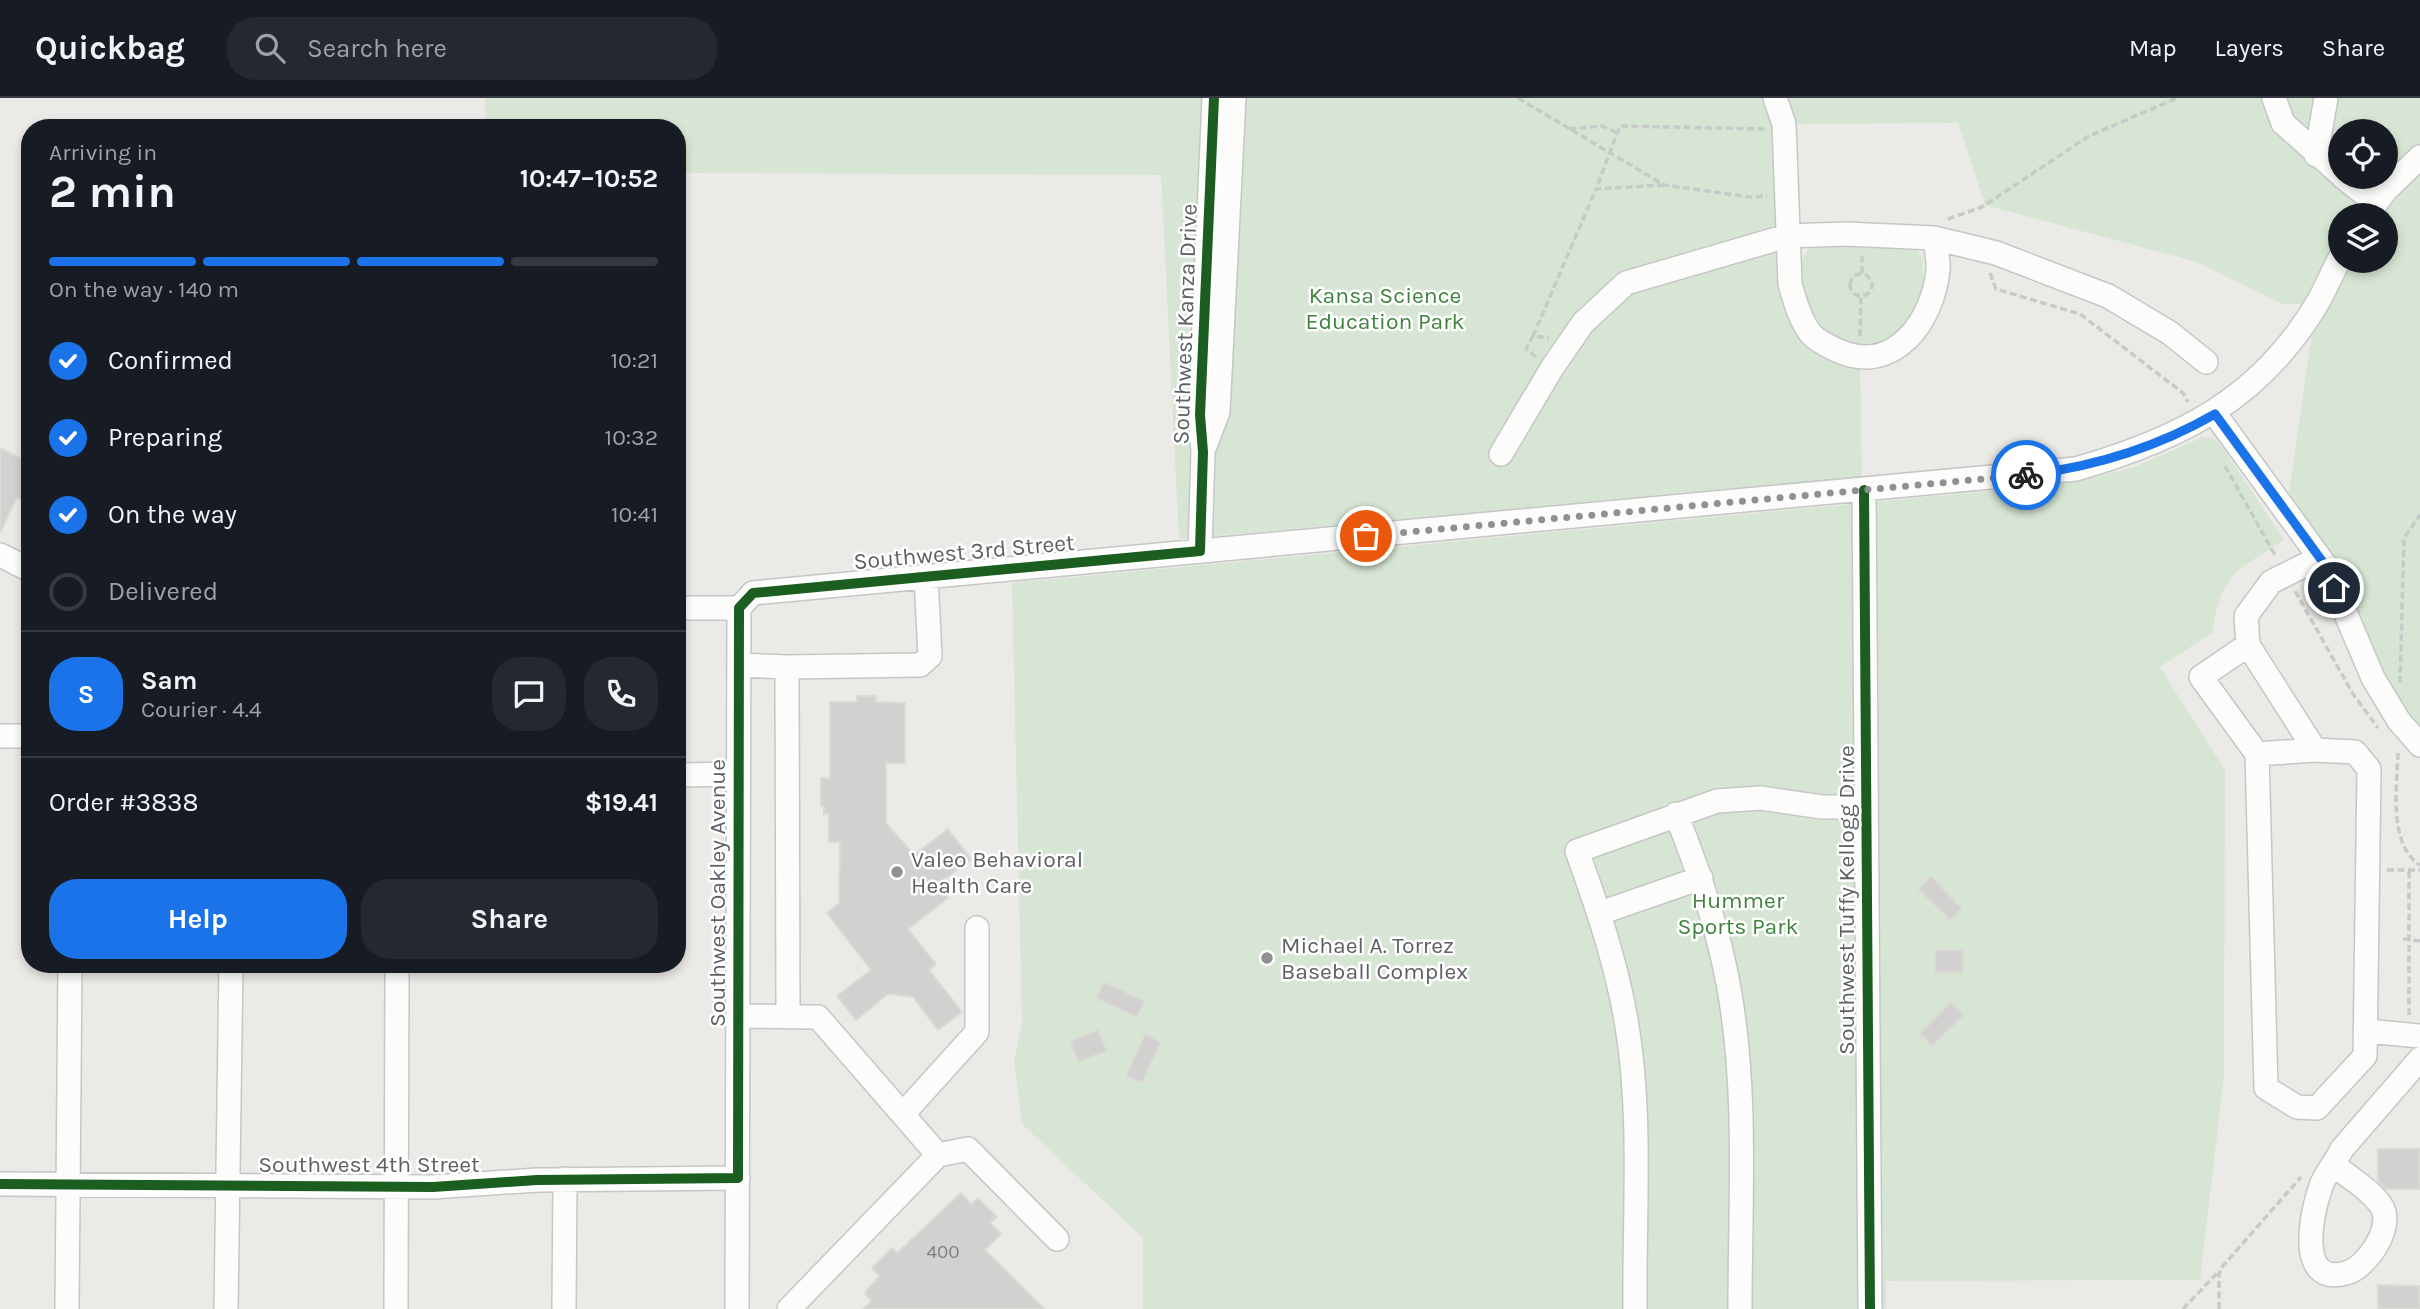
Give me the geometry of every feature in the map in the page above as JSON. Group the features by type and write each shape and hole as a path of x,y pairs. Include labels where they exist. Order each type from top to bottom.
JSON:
{"street":[{"name":"Southwest Kanza Drive","path":"1200,551 1203,452 1200,415 1214,98"},
{"name":"Southwest Kanza Drive","path":"1203,452 1218,412 1234,98"},
{"path":"1775,98 1784,130 1790,284 1797,310 1812,336 1860,360 1882,355 1898,345 1923,321 1938,269 1938,229"},
{"path":"2274,98 2283,123 2328,165"},
{"path":"2316,155 2326,98"},
{"path":"2377,203 2420,157"},
{"path":"2353,189 2366,203"},
{"path":"1501,454 1552,368 1583,323 1626,284 1787,236 1938,229 1981,251 1996,253 2108,296 2170,333 2206,362"},
{"name":"Southwest 3rd Street","path":"739,608 753,593 2076,470 2133,453 2207,418 2274,361 2317,303 2332,273"},
{"path":"2207,418 2319,558 2373,678 2399,721 2408,750"},
{"name":"Southwest Tuffy Kellogg Drive","path":"1864,490 1870,1309"},
{"path":"0,555 21,566"},
{"path":"2315,750 2248,645 2246,616 2271,582 2319,558"},
{"path":"739,665 920,665 930,656 926,577"},
{"path":"686,608 739,608"},
{"name":"Southwest Oakley Avenue","path":"737,1309 739,608"},
{"path":"2248,645 2201,677 2257,754 2266,1088 2297,1107 2317,1108 2365,1056 2369,769 2356,752 2315,750 2257,754"},
{"path":"787,667 788,1017"},
{"path":"0,736 21,736"},
{"path":"686,775 738,774"},
{"path":"1635,1309 1634,1126 1627,1029 1617,974 1600,913 1577,851 1676,814 1740,797 1822,807 1866,807"},
{"path":"1676,814 1701,878 1728,985 1740,1097 1741,1309"},
{"path":"1600,913 1701,878"},
{"path":"903,1114 977,1032 977,928"},
{"path":"67,1309 70,973"},
{"path":"226,1309 231,973"},
{"path":"396,1309 397,973"},
{"path":"738,1016 818,1017 938,1155"},
{"path":"2367,1031 2414,1035"},
{"path":"2335,1166 2342,1149 2420,1059"},
{"path":"789,1309 938,1155 968,1149 1057,1239"},
{"name":"Southwest 4th Street","path":"0,1184 397,1186 494,1185 565,1179 738,1178"},
{"path":"564,1309 565,1179"}],"path":[{"path":"1518,98 1664,185"},
{"path":"1938,229 1982,207 2089,136 2177,98"},
{"path":"1569,129 1602,126 1618,133"},
{"path":"1533,336 1611,155 1620,126 1784,130"},
{"path":"1596,189 1664,185 1749,198 1788,193"},
{"path":"1862,247 1862,273"},
{"path":"1981,251 1996,289 2080,314 2183,393 2207,418"},
{"path":"1862,273 1869,277 1872,285 1869,293 1861,296 1852,294 1849,285 1853,277 1862,273"},
{"path":"1860,360 1861,296"},
{"path":"2218,455 2353,694 2382,733"},
{"path":"2385,870 2420,870"},
{"path":"2409,870 2406,940 2414,1035"},
{"path":"2406,940 2420,941"},
{"path":"2183,1309 2222,1267"}],"green space":[{"name":"Kansa Science Education Park","path":"485,98 2420,98 2420,740 2288,500 2316,304 2282,304 2197,262 1985,205 1958,123 1784,124 1797,310 1860,360 1862,479 1179,539 1161,175 686,173 686,119 486,119"},
{"path":"1909,242 1923,258 1923,295 1920,306 1902,332 1879,344 1855,345 1831,336 1812,320 1800,298 1799,272 1811,245"},
{"name":"Hummer Sports Park","path":"2203,437 2214,439 2221,445 2284,540 2234,575 2221,597 2213,632 2160,667 2225,770 2224,1076 2200,1280 1886,1281 1886,1309 1143,1309 1143,1238 1022,1124 1014,1060 1022,1025 1012,583 2064,484 2132,468"}],"building":[{"path":"0,448 21,458 21,499 17,497 0,533"},
{"name":"Valeo Behavioral Health Care","path":"857,696 876,696 876,702 905,703 905,763 886,763 886,823 914,855 948,829 971,859 937,885 948,898 908,929 936,964 929,970 962,1012 938,1030 913,997 888,994 856,1020 837,996 871,970 827,913 839,903 840,842 829,842 829,814 824,814 824,806 821,806 821,778 830,778 830,702 857,702"},
{"path":"1931,876 1962,909 1950,920 1918,889"},
{"path":"1935,950 1963,950 1963,972 1935,973"},
{"path":"1104,982 1145,1001 1137,1017 1096,998"},
{"path":"1951,1002 1964,1015 1932,1046 1920,1034"},
{"path":"1098,1030 1107,1051 1078,1062 1070,1041"},
{"path":"1145,1034 1161,1042 1142,1083 1126,1076"},
{"path":"2378,1149 2420,1149 2420,1189 2386,1189 2378,1181"},
{"path":"961,1193 971,1204 978,1198 997,1217 990,1223 1001,1234 985,1250 1044,1309 863,1309 872,1301 865,1294 867,1290 880,1276 872,1268 892,1248 897,1253"},
{"path":"2378,1285 2420,1286 2420,1309 2378,1309"}],"cycle path":[{"path":"0,1184 433,1187 537,1180 738,1178 739,608 753,593 1200,551 1203,452 1200,415 1214,98"},
{"path":"1864,490 1870,1309"}],"way so far":[{"path":"1366,536 2026,475"}],"place":[{"name":"Valeo Behavioral Health Care","path":"897,872"},
{"name":"Michael A. Torrez Baseball Complex","path":"1267,958"}],"route":[{"path":"2026,475 2076,470 2133,453 2215,414 2272,497 2325,565 2334,588"}]}
